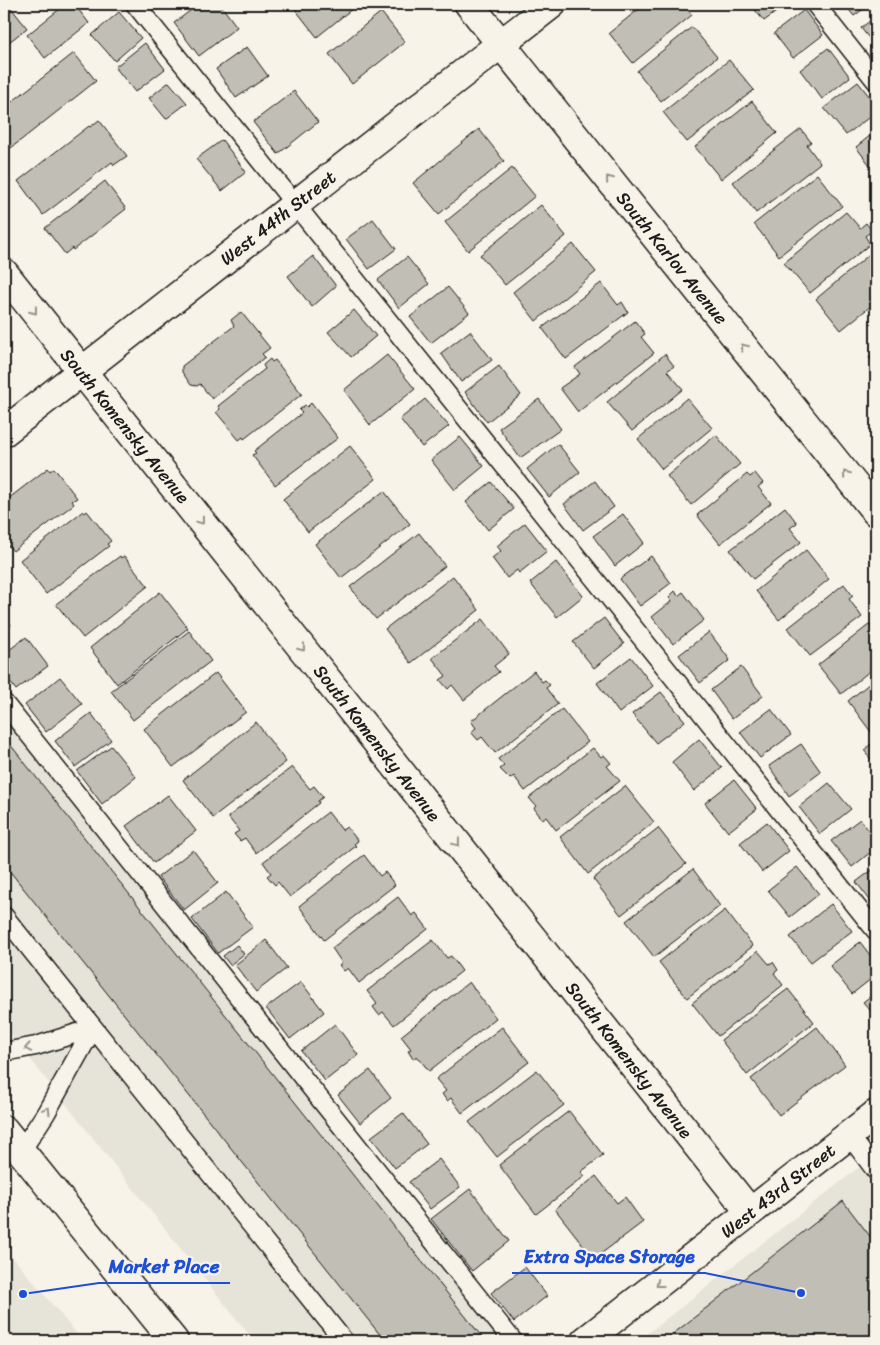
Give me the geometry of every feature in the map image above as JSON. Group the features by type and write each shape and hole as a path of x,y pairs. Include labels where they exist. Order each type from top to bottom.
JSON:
{"street":[{"name":"South Karlov Avenue","path":"469,4 876,512"},
{"name":"West 44th Street","path":"4,432 552,4"},
{"name":"South Komensky Avenue","path":"4,273 750,1212"},
{"name":"West 43rd Street","path":"585,1341 876,1114"},
{"path":"4,1130 174,1341"}],"lane":[{"path":"135,4 876,931"},
{"path":"815,4 876,81"},
{"path":"4,703 513,1341"},
{"path":"4,916 344,1341"},
{"path":"4,1052 36,1046 94,1028"},
{"path":"21,1151 46,1112 94,1028"},
{"path":"848,1135 876,1171"}],"shaded area":[{"path":"4,703 513,1341 254,1341 4,1026"},
{"path":"876,1154 876,1341 638,1341"},
{"path":"4,1247 83,1341 4,1341"}],"building":[{"path":"4,4 8,4 27,28 4,46"},
{"path":"66,4 74,4 89,23 45,58 27,35"},
{"path":"199,4 220,4 237,27 199,56 174,23"},
{"path":"291,4 358,4 317,37"},
{"path":"645,4 683,4 692,15 633,63 609,33"},
{"path":"750,4 787,4 764,21"},
{"path":"844,4 870,4 854,16"},
{"path":"804,10 823,35 793,58 774,33"},
{"path":"119,12 141,38 115,61 92,35"},
{"path":"381,12 405,42 352,84 329,54"},
{"path":"876,16 876,47 861,28"},
{"path":"692,27 717,57 661,101 637,71"},
{"path":"145,43 165,69 135,92 115,67"},
{"path":"247,47 268,76 236,98 216,69"},
{"path":"828,48 850,77 822,99 800,70"},
{"path":"74,53 96,81 11,148 4,139 4,108"},
{"path":"729,60 754,90 687,142 663,112"},
{"path":"169,82 187,103 166,119 149,98"},
{"path":"858,82 876,105 876,112 846,135 824,108"},
{"path":"294,91 318,122 278,154 253,122"},
{"path":"752,101 777,133 721,179 695,147"},
{"path":"99,120 127,156 114,165 112,162 43,215 18,181"},
{"path":"479,129 504,161 439,214 413,183"},
{"path":"801,129 811,142 807,145 820,163 756,213 733,182"},
{"path":"876,131 876,173 856,147"},
{"path":"222,140 246,172 222,191 196,159"},
{"path":"512,168 535,196 468,251 445,222"},
{"path":"817,174 842,206 779,256 754,224"},
{"path":"105,181 126,209 73,250 72,248 65,254 45,228"},
{"path":"541,205 566,236 505,285 480,255"},
{"path":"846,212 860,228 866,223 872,231 865,236 870,244 810,293 784,263"},
{"path":"373,219 396,249 369,269 346,239"},
{"path":"573,244 596,272 536,321 513,292"},
{"path":"871,253 876,260 876,302 841,330 816,299"},
{"path":"313,256 336,286 312,307 288,276"},
{"path":"407,257 429,284 399,308 378,280"},
{"path":"601,283 618,305 622,302 628,312 566,359 542,328"},
{"path":"448,287 469,313 431,343 410,317"},
{"path":"354,310 376,336 351,357 328,332"},
{"path":"241,312 270,348 262,354 265,357 212,399 200,384 197,386 191,385 182,372 182,366 234,326 231,320"},
{"path":"635,321 645,334 641,337 654,353 578,412 560,388 580,374 575,367"},
{"path":"470,331 492,360 461,382 441,353"},
{"path":"876,351 876,366 869,357"},
{"path":"665,354 674,366 667,371 683,389 632,431 607,402"},
{"path":"387,355 415,389 370,425 344,390"},
{"path":"270,359 272,362 275,360 302,394 244,439 243,437 239,440 216,412 220,409 218,406 265,369 263,365"},
{"path":"499,366 521,395 487,422 465,392"},
{"path":"687,398 712,428 662,469 638,439"},
{"path":"425,399 449,426 422,447 400,419"},
{"path":"539,399 561,429 520,458 499,428"},
{"path":"311,403 338,438 275,485 252,455 256,453 254,451 302,413 299,410"},
{"path":"716,435 740,464 691,505 667,476"},
{"path":"460,437 484,466 455,490 431,460"},
{"path":"558,444 580,472 549,497 527,469"},
{"path":"350,446 376,479 308,532 283,499"},
{"path":"48,468 50,471 54,468 77,498 72,501 74,504 13,551 7,545 4,548 4,502"},
{"path":"755,473 763,483 758,487 771,503 720,544 697,515 747,474 750,477"},
{"path":"595,481 614,507 583,530 564,504"},
{"path":"491,482 514,509 488,530 466,502"},
{"path":"384,491 410,524 341,578 315,544"},
{"path":"785,507 797,523 790,528 801,542 753,579 730,550"},
{"path":"83,511 85,513 87,511 111,541 107,544 109,546 46,594 20,560"},
{"path":"623,514 644,543 615,566 593,536"},
{"path":"525,523 547,551 519,573 517,570 507,578 492,558 501,551 497,546"},
{"path":"419,533 445,566 376,619 350,587"},
{"path":"806,550 829,579 779,620 756,591"},
{"path":"120,556 121,558 124,556 148,586 83,638 56,604"},
{"path":"651,556 671,583 640,606 620,579"},
{"path":"556,562 583,596 557,617 530,583"},
{"path":"453,576 479,610 411,663 385,629"},
{"path":"844,584 853,596 849,599 862,617 810,656 788,628"},
{"path":"675,591 678,596 683,592 704,620 673,644 652,617 672,601 669,597"},
{"path":"160,592 188,628 117,684 90,648"},
{"path":"4,615 11,625 4,631"},
{"path":"604,618 624,644 594,668 573,642"},
{"path":"483,619 509,654 494,666 499,672 464,700 452,685 448,689 440,680 446,676 432,658"},
{"path":"870,624 876,632 876,666 841,694 818,665"},
{"path":"189,631 211,661 133,720 111,691"},
{"path":"709,632 730,660 700,683 679,655"},
{"path":"26,637 48,666 16,690 4,674 4,654"},
{"path":"631,657 653,686 619,713 597,683"},
{"path":"741,667 763,696 732,719 711,690"},
{"path":"534,671 542,682 545,680 550,685 546,688 558,704 495,753 482,737 478,740 471,732 476,728 471,721"},
{"path":"216,673 246,712 173,767 144,729"},
{"path":"60,677 82,704 46,732 25,705"},
{"path":"876,678 876,728 871,732 848,701"},
{"path":"661,692 685,721 656,743 632,714"},
{"path":"562,709 588,742 525,791 514,776 510,779 500,769 504,766 498,759"},
{"path":"771,709 791,735 760,758 740,732"},
{"path":"91,713 111,740 75,767 55,741"},
{"path":"256,722 286,762 213,818 183,780"},
{"path":"5,738 482,1337 477,1341 385,1341 4,864"},
{"path":"699,739 722,768 694,791 672,762"},
{"path":"876,740 876,766 864,750"},
{"path":"801,744 821,772 789,796 769,766"},
{"path":"111,746 136,777 102,804 77,771"},
{"path":"593,748 601,757 604,755 611,763 607,766 620,781 556,830 546,817 542,819 534,808 536,806 529,798"},
{"path":"292,767 310,789 314,786 323,797 318,801 319,803 256,853 245,838 240,841 234,834 239,831 228,817"},
{"path":"734,780 757,809 728,832 705,803"},
{"path":"829,783 851,809 820,834 799,807"},
{"path":"625,786 654,822 588,874 560,837"},
{"path":"168,795 196,831 154,863 126,826"},
{"path":"328,812 342,830 347,827 358,841 354,844 356,846 290,897 278,882 275,885 267,876 271,873 263,862"},
{"path":"860,819 876,840 876,848 852,867 831,841"},
{"path":"767,822 789,851 762,872 740,843"},
{"path":"658,828 686,864 621,915 593,879"},
{"path":"193,850 218,883 184,910 158,877"},
{"path":"364,855 380,876 385,872 395,885 324,940 299,906"},
{"path":"797,867 819,894 790,917 768,890"},
{"path":"876,867 876,908 856,882"},
{"path":"693,869 720,906 654,957 626,921"},
{"path":"226,892 253,927 218,953 192,919"},
{"path":"398,897 412,916 416,913 428,929 359,983 348,968 344,971 339,965 342,963 332,948"},
{"path":"831,904 852,931 811,962 790,937"},
{"path":"725,910 753,946 687,998 659,962"},
{"path":"266,940 287,968 256,992 235,965"},
{"path":"433,940 447,958 451,956 462,971 394,1025 383,1012 379,1015 373,1007 377,1004 367,991"},
{"path":"860,942 876,963 876,975 852,994 830,966"},
{"path":"237,945 244,954 230,965 223,956"},
{"path":"758,951 769,964 773,962 778,970 774,973 783,985 718,1036 692,1003"},
{"path":"301,982 324,1012 290,1039 266,1008"},
{"path":"469,982 496,1018 429,1071 417,1056 413,1059 408,1051 411,1049 401,1036"},
{"path":"788,989 814,1022 747,1075 721,1040"},
{"path":"876,992 876,1017 863,1002"},
{"path":"335,1024 358,1055 325,1081 301,1051"},
{"path":"502,1027 529,1062 462,1113 451,1098 447,1101 442,1094 446,1091 436,1079"},
{"path":"817,1027 845,1065 779,1115 751,1079"},
{"path":"370,1070 391,1098 360,1123 338,1095"},
{"path":"537,1070 564,1105 497,1157 469,1122"},
{"path":"569,1111 603,1155 581,1172 585,1176 536,1214 499,1165"},
{"path":"403,1113 427,1144 395,1168 371,1137"},
{"path":"439,1159 460,1187 430,1209 409,1182"},
{"path":"596,1176 617,1203 625,1197 643,1222 594,1259 555,1209"},
{"path":"470,1189 509,1241 472,1271 431,1219"},
{"path":"843,1201 876,1244 876,1341 664,1341"},
{"path":"525,1267 547,1296 514,1322 491,1293"}],"place":[{"name":"Extra Space Storage","path":"801,1293"},
{"name":"Market Place","path":"23,1294"}]}
